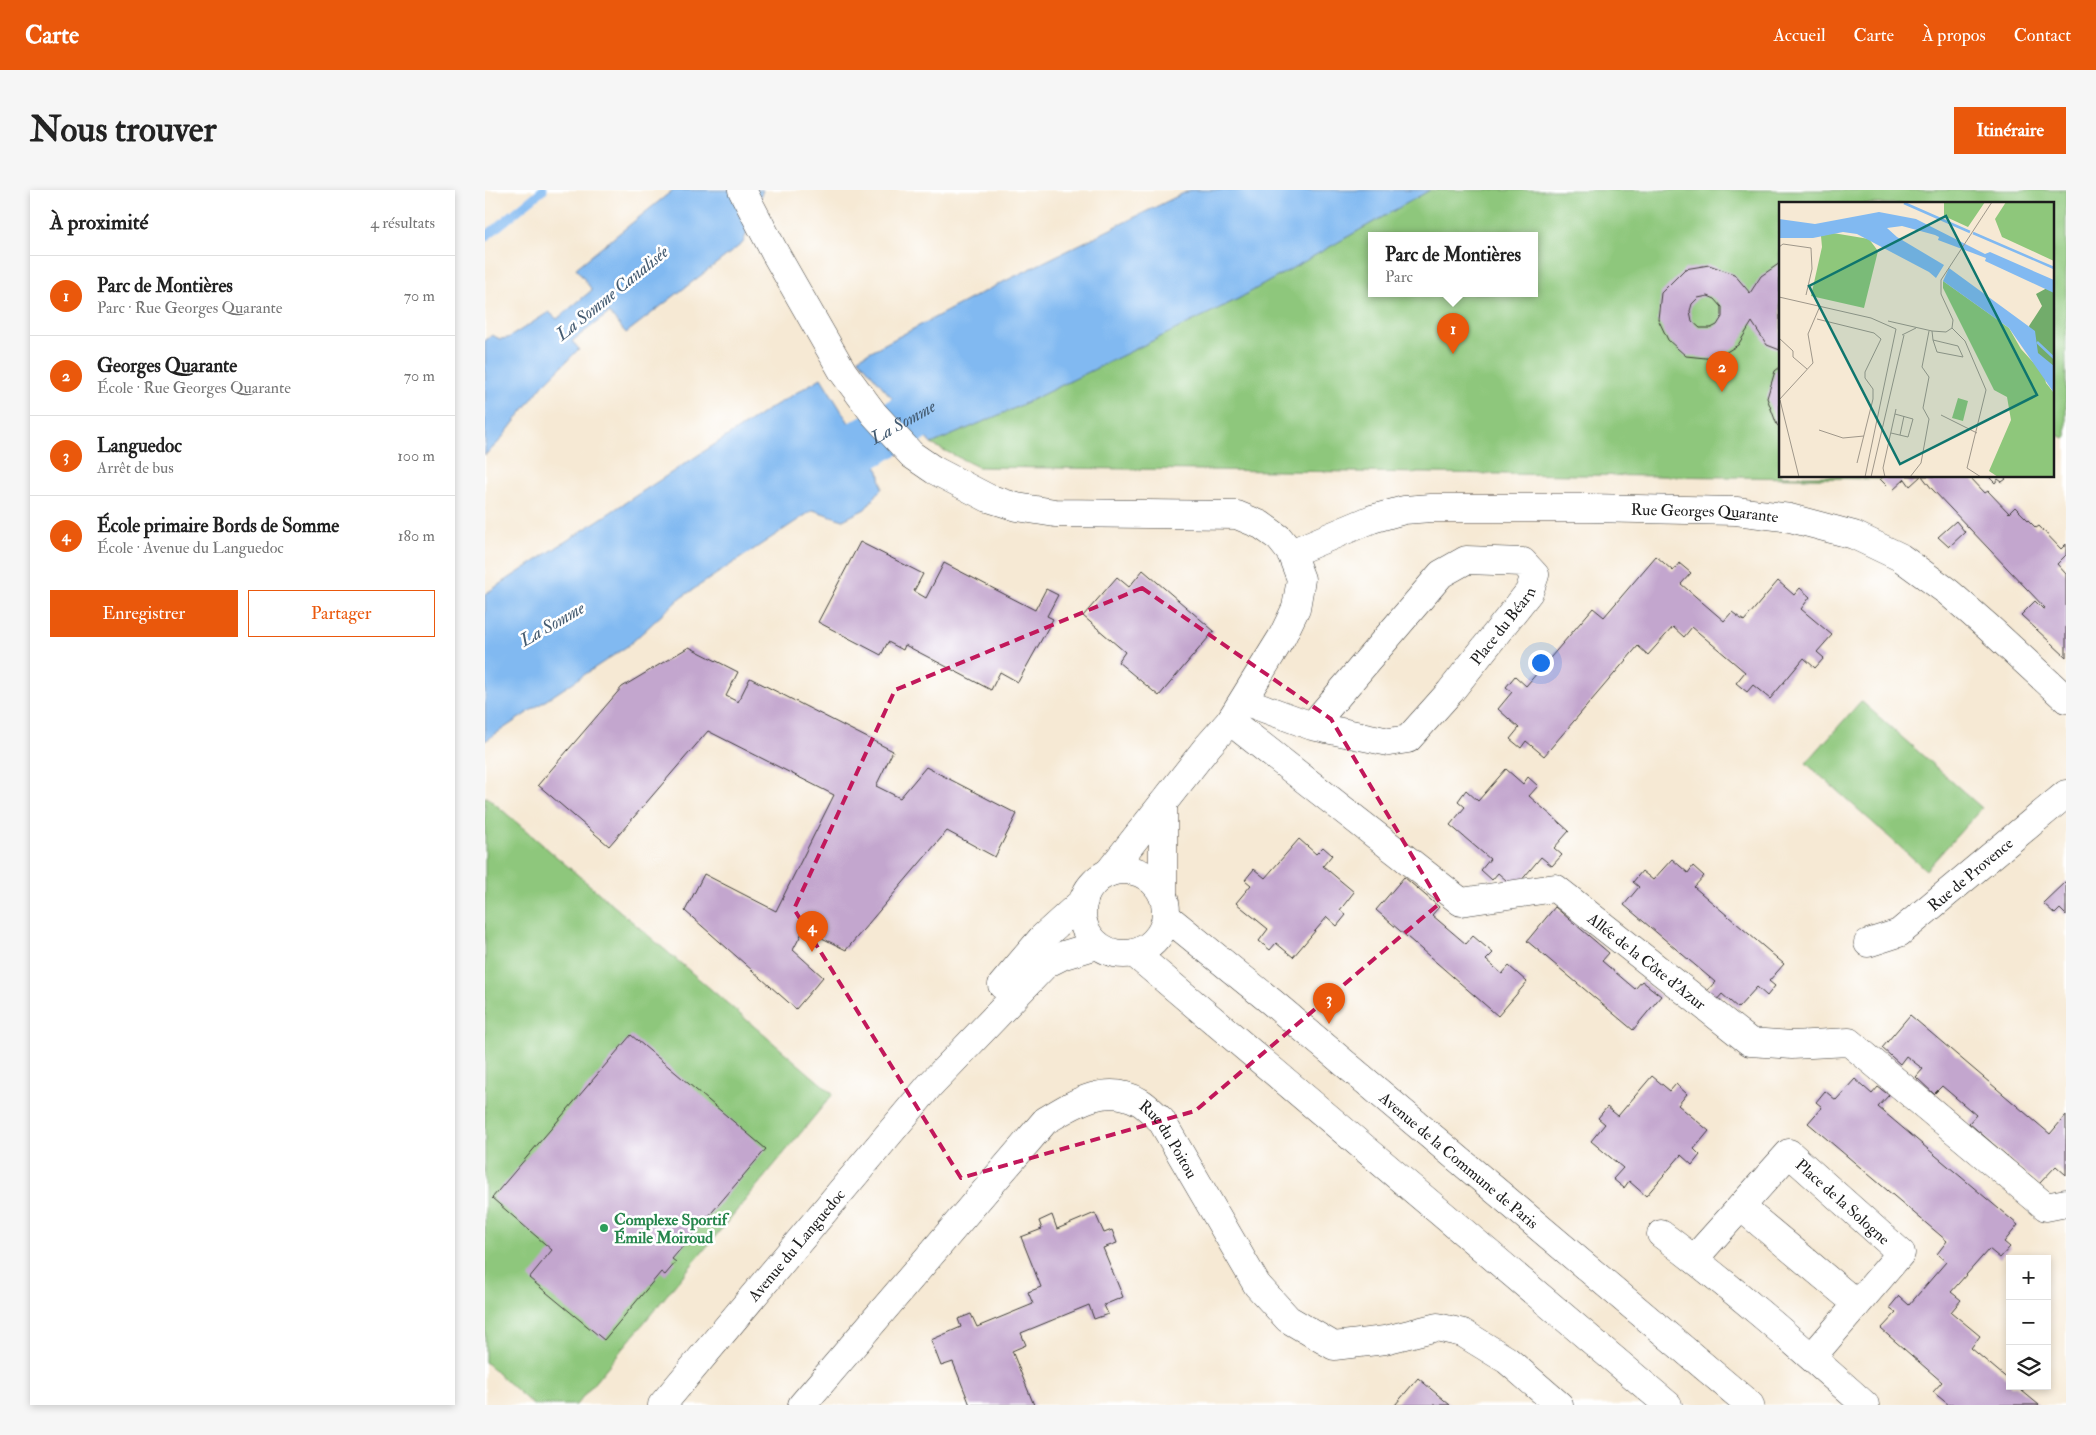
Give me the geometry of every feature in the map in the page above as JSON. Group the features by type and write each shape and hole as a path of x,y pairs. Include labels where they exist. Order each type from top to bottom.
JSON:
{"street":[{"path":"742,190 843,372 874,414 912,455 958,484 988,498 1017,507 1055,513 1237,515 1261,525 1279,538 1291,553 1301,579 1296,608 1282,637 1237,711 1163,803 1108,873 1093,884 1084,900 1085,926 1097,945 1113,952 1135,954 1149,946 1163,928 1165,906 1163,803"},
{"name":"Rue Georges Quarante","path":"1291,553 1373,519 1404,510 1431,508 1721,510 1790,518 1854,535 1900,557 1948,592 2066,700"},
{"name":"Place du Béarn","path":"1237,711 1389,742 1408,739 1450,692 1529,592 1535,575 1523,562 1466,560 1441,574 1312,726"},
{"name":"Allée de la Côte d'Azur","path":"1237,711 1461,902 1555,888 1750,1042 1792,1045 1849,1042 2047,1207 2066,1203"},
{"name":"Rue de Provence","path":"1868,942 1899,933 2066,794"},
{"path":"1108,873 1121,870 1134,871 1146,875 1157,884 1165,906"},
{"name":"Avenue du Languedoc","path":"930,1085 945,1052 1042,938 1084,900"},
{"name":"Avenue de la Commune de Paris","path":"1165,906 1273,1002 1750,1405"},
{"name":"Avenue du Languedoc","path":"664,1404 930,1085 1046,964 1064,954 1097,945"},
{"path":"1135,954 1668,1405"},
{"name":"Rue du Poitou","path":"802,1405 1045,1121 1073,1104 1095,1095 1117,1094 1140,1102 1161,1120 1257,1286 1288,1319 1334,1346 1385,1340 1437,1327 1463,1333 1507,1360 1559,1405"},
{"name":"Place de la Sologne","path":"1694,1259 1789,1153 1901,1253 1812,1357"},
{"path":"1741,1207 1857,1304"},
{"path":"1661,1234 1812,1357 1855,1396"}],"highlighted area":[{"path":"1142,588 1331,719 1440,903 1195,1111 961,1178 794,909 895,690"}],"green space":[{"path":"1430,190 2066,190 2066,438 2053,434 2053,202 1779,202 1779,478 978,467 931,444 1015,408 1238,299"},
{"path":"1805,478 1881,478 1880,479"},
{"path":"1861,701 1982,808 1926,870 1806,763"},
{"name":"Complexe Sportif Émile Moiroud","path":"485,797 833,1094 576,1405 533,1405 485,1362"}],"water":[{"name":"La Somme Canalisée","path":"673,190 763,190 743,243 626,333 609,313 572,341 579,349 542,386 498,443 485,455 485,341 492,335 500,339 508,338 549,312 557,319 592,290 576,268"},
{"path":"1190,190 1430,190 1238,299 1015,408 931,444 858,358 989,289"},
{"path":"821,378 879,471 882,488 865,509 843,520 813,510 679,599 629,645 485,741 485,594 769,409"}],"building":[{"path":"1779,264 1779,350 1767,345 1752,322 1738,345 1715,359 1686,356 1668,340 1658,319 1661,293 1685,269 1709,265 1734,274 1750,293 1761,276","holes":["1708,296 1715,299 1722,307 1722,317 1717,325 1711,328 1700,328 1692,321 1690,311 1692,304 1698,298"]},
{"path":"1779,368 1779,426 1767,398 1775,371"},
{"path":"1919,478 1910,486 1905,479 1892,491 1880,479"},
{"path":"1924,478 1971,478 1985,493 1988,491 2009,513 2015,507 2036,528 2039,526 2061,549 2066,544 2066,555 2057,564 2066,574 2066,657 2021,615 2035,601 2043,609 2045,608"},
{"path":"1990,478 2006,479 2002,482 1998,479 1995,483"},
{"path":"1956,521 1965,532 1949,547 1938,537"},
{"path":"860,542 923,574 914,591 926,598 944,563 1035,610 1046,589 1058,595 1047,616 1053,619 1018,682 1000,672 991,690 905,645 903,650 888,642 881,655 818,622"},
{"path":"1656,556 1673,571 1679,563 1691,573 1681,584 1724,621 1732,612 1744,621 1778,581 1794,595 1800,588 1810,597 1801,609 1832,635 1817,652 1824,658 1815,668 1804,658 1770,699 1753,685 1747,692 1736,683 1745,672 1692,627 1684,637 1673,627 1648,655 1638,646 1544,756 1526,741 1521,748 1510,739 1519,728 1498,709 1512,692 1506,687 1515,676 1526,686 1593,608 1604,617"},
{"path":"1143,570 1214,631 1159,696 1118,662 1125,652 1083,616 1117,577 1129,587"},
{"path":"689,647 738,672 726,696 738,702 750,678 893,751 876,786 900,798 926,767 1017,814 995,857 947,831 846,950 804,929 793,950 823,977 796,1009 685,911 704,874 776,911 834,795 708,731 609,846 538,785 622,687"},
{"path":"1506,769 1523,784 1528,777 1538,786 1529,796 1569,831 1554,848 1562,855 1552,866 1541,857 1515,888 1498,873 1492,880 1481,870 1490,859 1450,825 1465,807 1458,801 1466,790 1478,801"},
{"path":"1299,839 1316,854 1323,847 1332,855 1323,866 1354,892 1340,910 1346,915 1337,926 1327,917 1293,957 1276,943 1270,950 1259,941 1268,929 1236,903 1251,885 1245,880 1254,869 1265,878"},
{"path":"1672,859 1688,873 1693,866 1704,876 1694,887 1784,964 1769,981 1775,986 1767,996 1757,987 1738,1008 1722,994 1716,1001 1706,992 1715,982 1624,905 1639,887 1633,882 1642,871 1653,880"},
{"path":"1404,877 1439,907 1432,915 1466,944 1473,936 1493,953 1486,960 1502,974 1509,966 1527,982 1498,1016 1376,910"},
{"path":"2066,881 2066,915 2060,909 2055,914 2043,903"},
{"path":"1555,907 1609,953 1602,961 1635,989 1642,981 1661,996 1633,1030 1527,941"},
{"path":"1910,1015 2050,1134 2066,1115 2066,1175 2056,1166 2039,1184 1969,1123 1976,1115 1942,1086 1934,1094 1916,1077 1923,1069 1906,1056 1900,1064 1882,1048"},
{"path":"631,1035 766,1149 672,1259 676,1262 665,1275 661,1272 604,1340 529,1278 552,1250 492,1198"},
{"path":"1652,1076 1670,1091 1676,1084 1687,1094 1678,1105 1709,1131 1694,1149 1700,1155 1692,1165 1681,1155 1646,1196 1629,1181 1624,1188 1613,1179 1623,1168 1591,1141 1605,1124 1598,1118 1607,1107 1618,1116"},
{"path":"1855,1079 1872,1094 1878,1087 1889,1095 1878,1107 2018,1225 2004,1242 2010,1247 2000,1258 1989,1249 1951,1292 1961,1300 1951,1312 1980,1336 1971,1348 2006,1378 2006,1390 2021,1390 2039,1405 1949,1405 1933,1392 1942,1382 1881,1329 1896,1313 1889,1308 1899,1296 1909,1305 1946,1262 1937,1254 1947,1241 1808,1123 1822,1107 1816,1102 1825,1091 1836,1100"},
{"path":"1095,1213 1104,1233 1112,1230 1117,1243 1103,1248 1123,1297 1104,1305 1108,1314 1094,1319 1089,1305 1021,1333 1026,1345 1012,1351 1034,1405 970,1405 953,1362 941,1366 931,1340 961,1327 958,1319 971,1314 977,1327 1033,1304 1028,1292 1041,1287 1021,1237 1042,1229 1039,1221 1052,1215 1057,1229"},
{"path":"1418,1378 1450,1405 1395,1405"}],"waterway":[{"path":"485,237 543,190"},
{"name":"La Somme","path":"799,480 973,383"}],"place":[{"name":"Parc de Montières","path":"1453,354"},
{"name":"Georges Quarante","path":"1722,392"},
{"name":"École primaire Bords de Somme","path":"812,952"},
{"name":"Languedoc","path":"1329,1024"},
{"name":"Complexe Sportif Émile Moiroud","path":"604,1228"}]}
